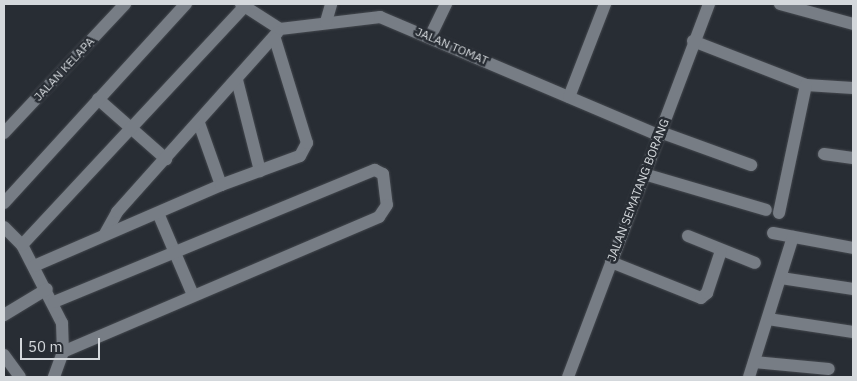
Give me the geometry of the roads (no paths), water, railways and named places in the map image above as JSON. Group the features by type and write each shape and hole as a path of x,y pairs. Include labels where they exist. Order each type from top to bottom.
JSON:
{"street":[{"name":"JALAN KELAPA","path":"4,134 125,4"},
{"path":"4,203 186,4"},
{"path":"326,22 331,4"},
{"path":"430,37 446,4"},
{"path":"569,97 605,4"},
{"name":"JALAN SEMATANG BORANG","path":"568,377 693,41 709,4"},
{"path":"780,4 853,24"},
{"path":"22,245 134,128 243,5 278,34 307,143 300,156 221,185 34,266"},
{"name":"JALAN TOMAT","path":"278,34 326,22 380,17 659,133 751,164"},
{"path":"105,234 109,220 278,34"},
{"path":"693,41 806,85 853,88"},
{"path":"237,80 260,170"},
{"path":"644,174 772,211 806,85"},
{"path":"98,99 134,128 166,159"},
{"path":"199,123 221,185"},
{"path":"824,154 853,158"},
{"path":"54,302 375,170 383,174 387,205 379,217 63,352"},
{"path":"158,213 172,252 193,296"},
{"path":"4,227 22,245 54,302 62,323 63,352 54,377"},
{"path":"773,233 853,248"},
{"path":"688,236 721,251 755,263"},
{"path":"748,377 793,237"},
{"path":"611,262 700,298 707,293 721,251"},
{"path":"781,278 853,289"},
{"path":"4,315 46,289"},
{"path":"768,319 853,332"},
{"path":"4,355 20,377"},
{"path":"754,362 829,370"}]}
